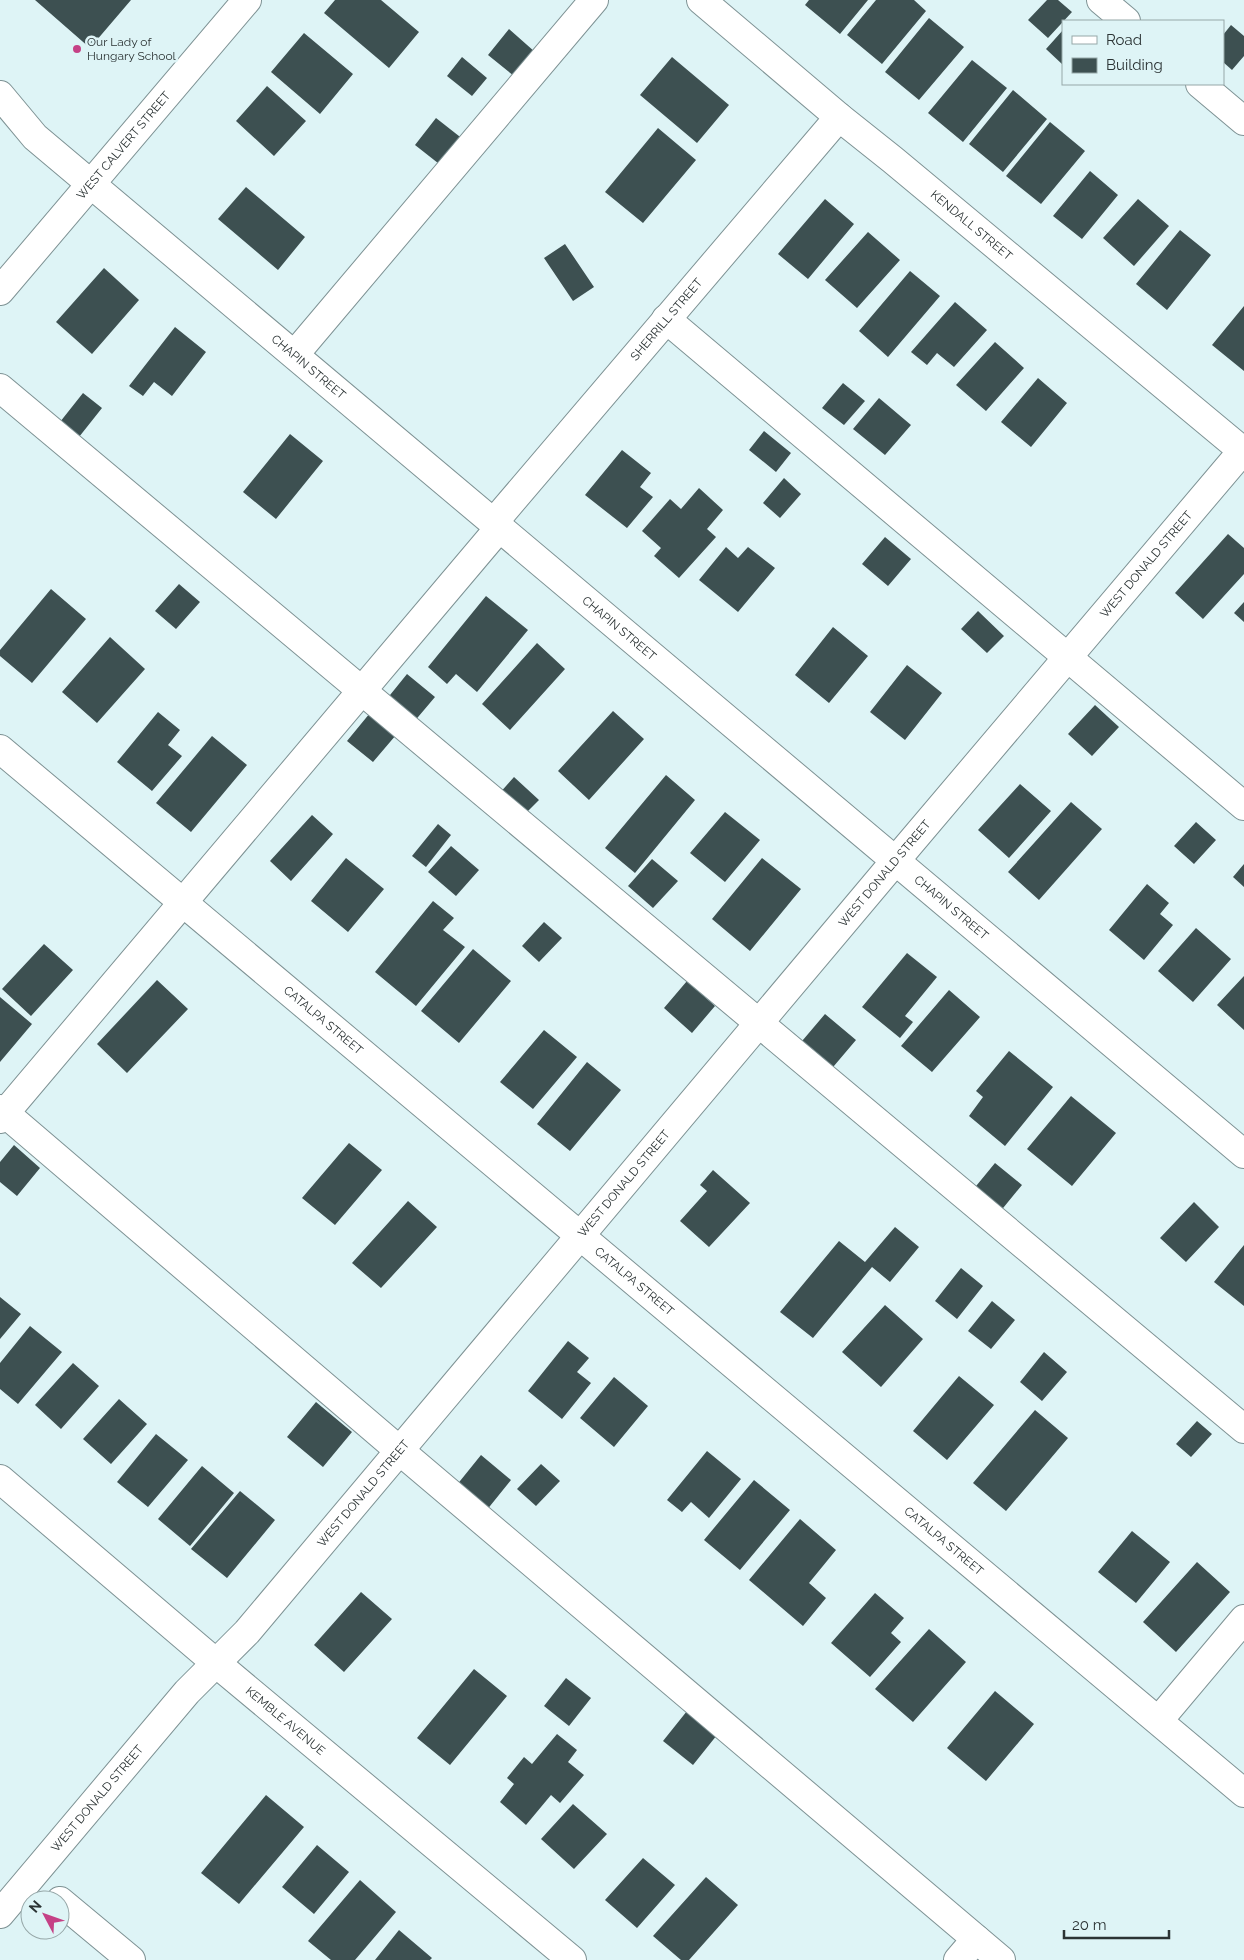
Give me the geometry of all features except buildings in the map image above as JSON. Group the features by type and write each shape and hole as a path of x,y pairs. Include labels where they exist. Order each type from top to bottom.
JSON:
{"street":[{"name":"WEST CALVERT STREET","path":"0,291 248,0"},
{"path":"295,354 594,0"},
{"name":"KENDALL STREET","path":"701,0 839,117 901,166 1244,451"},
{"path":"1101,0 1125,20"},
{"path":"1201,85 1244,121"},
{"name":"CHAPIN STREET","path":"0,95 35,137 90,184 295,354 1244,1154"},
{"name":"SHERRILL STREET","path":"2,1114 362,690 666,319 839,117"},
{"path":"666,319 1244,806"},
{"path":"0,388 1244,1429"},
{"name":"WEST DONALD STREET","path":"0,1914 187,1692 247,1632 759,1022 1244,451"},
{"name":"CATALPA STREET","path":"0,749 1244,1793"},
{"path":"2,1114 1001,1960"},
{"name":"KEMBLE AVENUE","path":"0,1479 216,1663 572,1960"},
{"path":"1159,1720 1244,1619"},
{"path":"31,1877 47,1890"},
{"path":"70,1909 131,1960"},
{"path":"958,1960 976,1939"}],"place":[{"name":"Our Lady of Hungary School","path":"77,49"}]}
